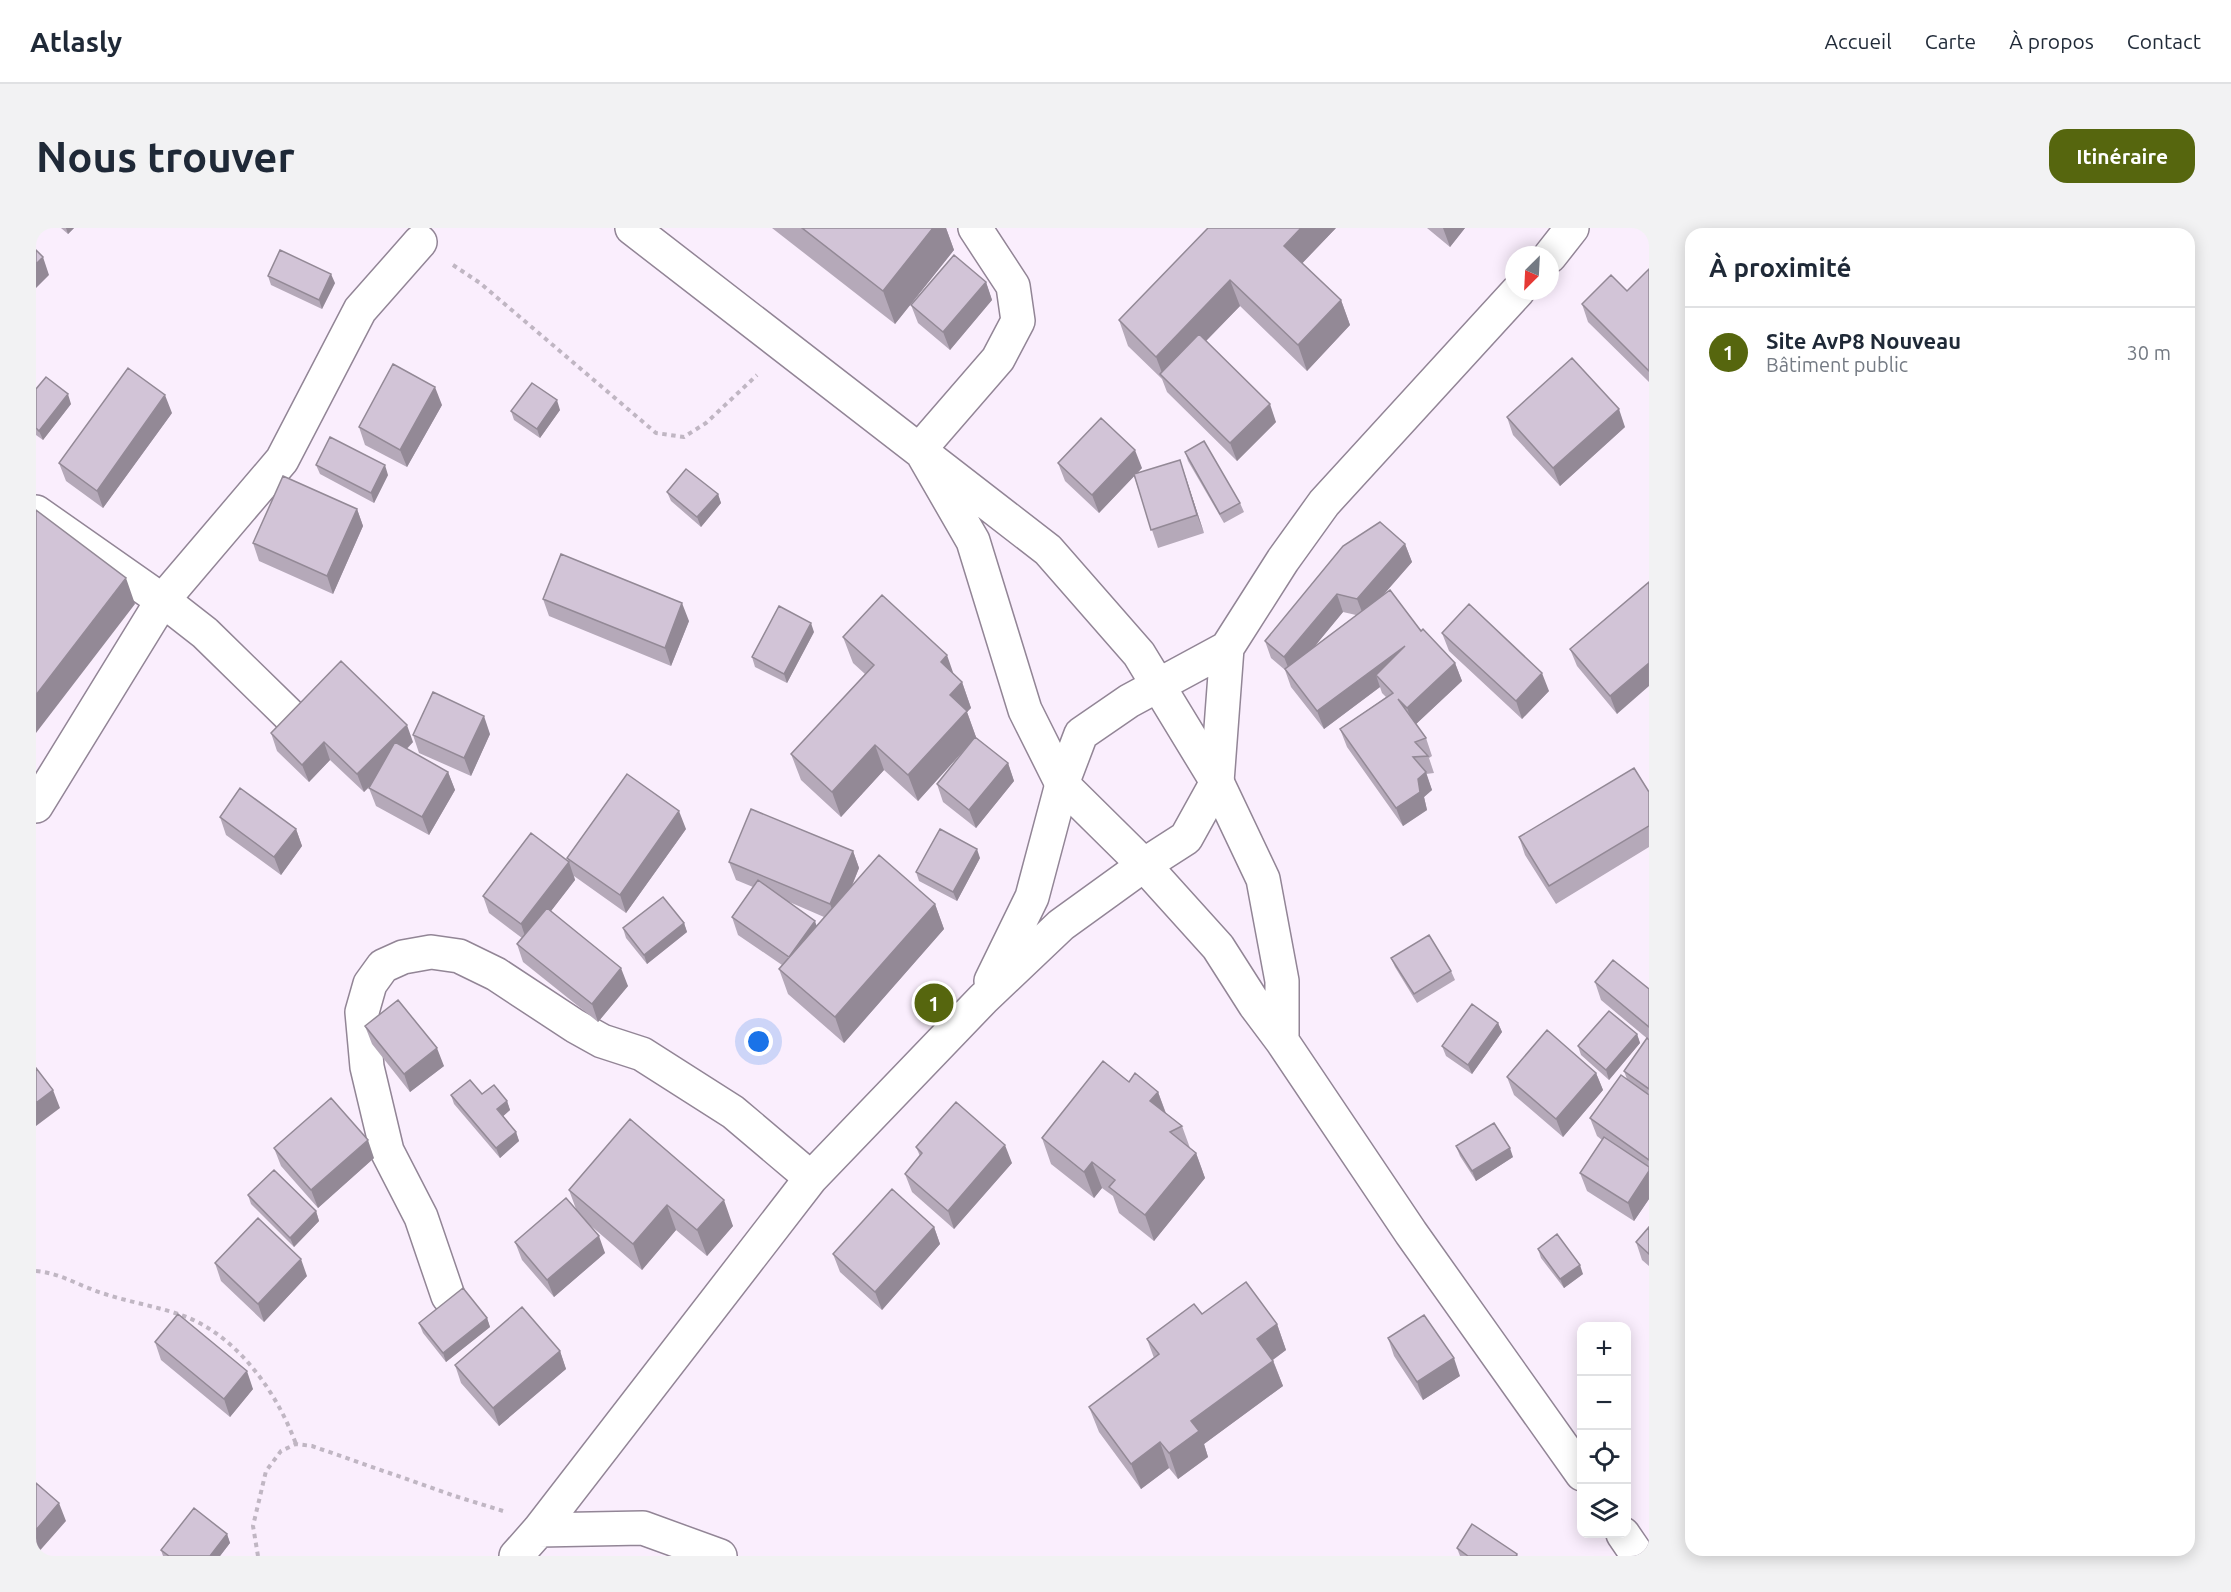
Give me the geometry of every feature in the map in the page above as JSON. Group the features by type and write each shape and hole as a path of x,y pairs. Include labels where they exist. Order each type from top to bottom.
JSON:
{"street":[{"path":"632,228 1048,550 1139,654 1217,782 1263,879 1282,981 1282,1041"},
{"path":"920,449 998,359 1018,321 1012,286 975,228"},
{"path":"1558,246 1572,228"},
{"path":"36,806 162,601 282,460 360,310 420,242"},
{"path":"516,1556 539,1530 811,1178 982,999 1060,925 1186,838 1217,782 1227,648 1283,560 1324,503 1510,300"},
{"path":"920,449 973,541 1025,710 1062,784 1144,865 1218,947 1405,1224 1577,1468"},
{"path":"36,512 205,633 291,717"},
{"path":"982,999 1032,897 1062,784 1081,734 1129,701 1227,648"},
{"path":"448,1296 421,1217 387,1150 367,1067 362,1012 370,984 383,966 403,957 431,952 459,956 496,974 575,1026 602,1041 642,1054 733,1112 811,1178"},
{"path":"539,1530 643,1528 720,1556"},
{"path":"1626,1538 1638,1556"}],"path":[{"path":"420,242 480,283 656,433 684,437 706,423 787,346"},
{"path":"36,1271 52,1272 104,1294 189,1318 213,1332 246,1360 271,1393 287,1420 296,1444"},
{"path":"258,1556 253,1526 266,1471 281,1451 296,1444 312,1446 505,1512 539,1530"}],"building":[{"path":"802,228 933,228 883,291"},
{"path":"1208,228 1301,228 1284,246 1341,300 1298,345 1230,280 1156,357 1119,320"},
{"path":"36,250 43,257 36,264"},
{"path":"280,250 331,274 319,300 268,276"},
{"path":"954,255 986,282 943,332 911,305"},
{"path":"1649,269 1649,371 1582,304 1611,275 1627,291"},
{"path":"1199,334 1270,404 1230,443 1160,374"},
{"path":"1572,358 1619,409 1553,468 1507,417"},
{"path":"393,364 435,387 400,450 359,427"},
{"path":"128,368 165,395 97,491 59,463"},
{"path":"46,377 68,394 39,431 36,428 36,389"},
{"path":"532,383 557,400 537,429 511,411"},
{"path":"1101,418 1135,450 1092,495 1058,463"},
{"path":"330,437 385,465 371,493 316,465"},
{"path":"1204,441 1240,503 1220,514 1185,452"},
{"path":"1180,460 1197,515 1151,530 1134,474"},
{"path":"686,469 718,494 697,517 667,492"},
{"path":"283,476 357,509 327,576 253,543"},
{"path":"36,510 126,578 36,695"},
{"path":"1380,522 1405,544 1357,599 1337,594 1284,657 1265,641 1343,546"},
{"path":"561,554 682,603 665,648 543,599"},
{"path":"1649,582 1649,663 1610,696 1570,649"},
{"path":"1390,590 1421,631 1423,629 1455,663 1407,708 1398,699 1426,738 1415,742 1428,756 1413,757 1426,772 1418,779 1420,792 1396,808 1340,729 1393,693 1376,675 1405,646 1317,711 1285,669"},
{"path":"882,595 947,655 941,662 962,682 950,695 967,711 908,775 875,745 832,792 791,754 874,665 843,637"},
{"path":"1469,604 1542,673 1516,701 1442,633"},
{"path":"779,606 811,623 784,674 752,657"},
{"path":"341,661 407,725 357,774 324,742 302,765 271,733"},
{"path":"433,692 484,716 464,758 413,735"},
{"path":"975,737 1008,763 969,810 937,784"},
{"path":"395,742 448,772 422,817 369,788"},
{"path":"1634,768 1649,792 1649,826 1549,886 1519,837"},
{"path":"627,774 679,811 620,895 567,858"},
{"path":"240,788 296,829 274,857 220,817"},
{"path":"751,809 853,851 830,904 729,862"},
{"path":"940,829 977,849 953,892 916,872"},
{"path":"531,833 569,862 521,924 483,896"},
{"path":"879,855 935,904 835,1017 779,969"},
{"path":"758,880 815,921 789,957 732,917"},
{"path":"663,897 684,923 644,955 623,928"},
{"path":"547,908 621,968 592,1004 517,944"},
{"path":"1429,935 1451,971 1414,994 1391,958"},
{"path":"1613,960 1649,989 1649,1027 1595,982"},
{"path":"398,1000 437,1048 404,1074 365,1026"},
{"path":"1472,1004 1498,1023 1468,1065 1442,1046"},
{"path":"1609,1011 1637,1034 1606,1070 1578,1046"},
{"path":"1547,1030 1596,1073 1556,1119 1507,1077"},
{"path":"1647,1038 1649,1040 1649,1089 1624,1071"},
{"path":"1103,1061 1129,1082 1135,1073 1158,1092 1150,1101 1182,1126 1170,1132 1196,1153 1145,1215 1109,1187 1115,1180 1092,1162 1084,1172 1042,1138"},
{"path":"36,1068 53,1090 36,1103"},
{"path":"1621,1075 1649,1095 1649,1160 1590,1118"},
{"path":"470,1080 482,1094 494,1085 507,1101 497,1109 516,1132 496,1148 451,1095"},
{"path":"331,1098 368,1140 311,1190 274,1148"},
{"path":"956,1102 1005,1145 948,1211 905,1174 922,1153 916,1147"},
{"path":"630,1119 724,1200 697,1230 667,1205 633,1244 569,1190"},
{"path":"1494,1123 1510,1148 1472,1171 1456,1146"},
{"path":"1604,1137 1649,1167 1649,1171 1628,1203 1580,1173"},
{"path":"274,1170 316,1211 290,1238 248,1195"},
{"path":"892,1189 934,1227 875,1292 833,1254"},
{"path":"566,1198 599,1236 547,1280 515,1242"},
{"path":"258,1218 301,1259 258,1304 215,1263"},
{"path":"1649,1227 1649,1254 1636,1242"},
{"path":"1557,1234 1580,1265 1560,1279 1538,1249"},
{"path":"1246,1282 1277,1324 1257,1339 1273,1361 1191,1421 1199,1431 1169,1453 1160,1442 1131,1464 1089,1407 1159,1354 1147,1339 1194,1304 1202,1314"},
{"path":"463,1288 487,1318 443,1353 419,1323"},
{"path":"522,1307 560,1351 493,1408 455,1365"},
{"path":"178,1314 247,1371 224,1399 155,1342"},
{"path":"1424,1315 1454,1358 1417,1382 1388,1338"},
{"path":"36,1483 59,1503 36,1530"},
{"path":"194,1508 227,1534 210,1556 169,1556 161,1550"},
{"path":"1472,1524 1517,1554 1516,1556 1468,1556 1457,1548"}],"place":[{"name":"Site AvP8 Nouveau","path":"934,1003"}]}
